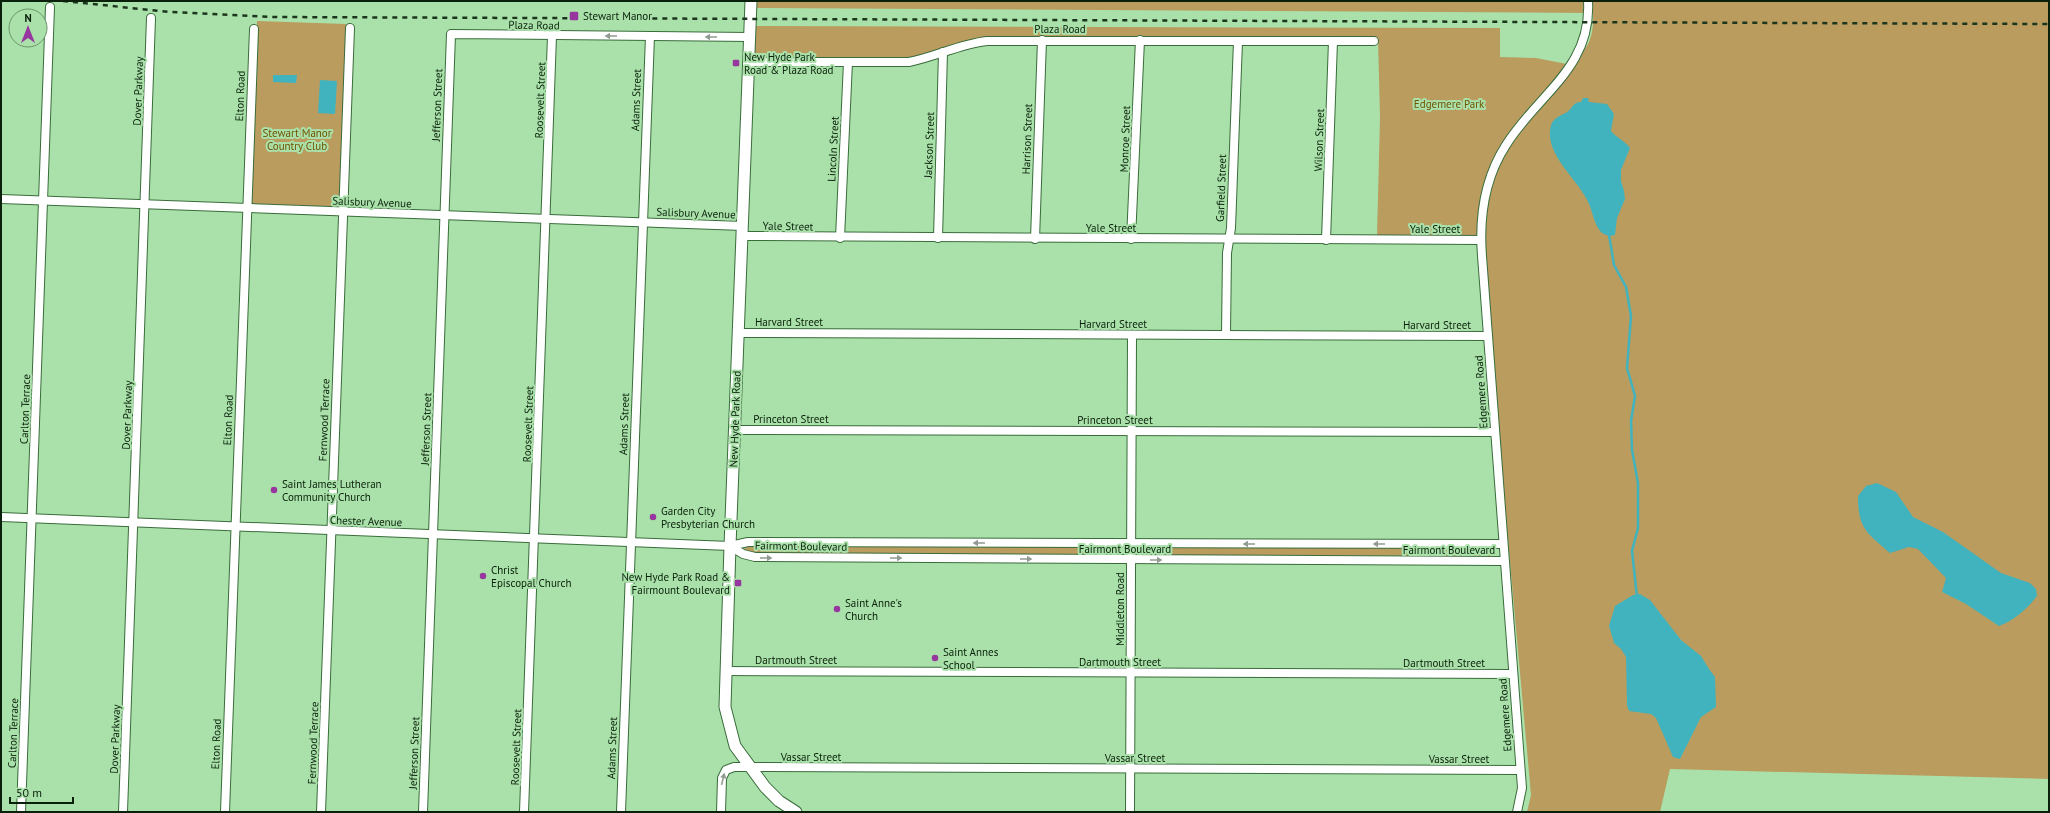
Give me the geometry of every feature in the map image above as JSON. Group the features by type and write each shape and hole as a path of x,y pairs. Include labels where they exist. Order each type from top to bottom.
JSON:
{"main road":[{"name":"New Hyde Park Road","path":"751,1 725,707 735,746 750,768 779,801 796,812"}],"street":[{"name":"Edgemere Road","path":"1518,812 1522,788 1502,544 1481,240 1484,198 1495,163 1515,131 1575,60 1584,43 1587,31 1588,1"},
{"name":"Carlton Terrace","path":"21,812 50,8"},
{"name":"Dover Parkway","path":"123,812 151,18"},
{"name":"Fernwood Terrace","path":"321,812 350,28"},
{"name":"Elton Road","path":"225,812 254,29"},
{"name":"Plaza Road","path":"450,47 451,34 750,37"},
{"name":"Roosevelt Street","path":"524,812 552,36"},
{"name":"Adams Street","path":"621,812 650,36"},
{"name":"Plaza Road","path":"749,62 909,62 927,58 977,42 1042,40 1374,41"},
{"name":"Harrison Street","path":"1035,239 1042,40"},
{"name":"Monroe Street","path":"1131,239 1140,40"},
{"name":"Garfield Street","path":"1226,336 1227,253 1229,239 1238,41"},
{"name":"Wilson Street","path":"1326,240 1333,42"},
{"name":"Jefferson Street","path":"423,812 450,47"},
{"name":"Jackson Street","path":"938,238 943,52"},
{"name":"Lincoln Street","path":"840,238 848,62"},
{"name":"Salisbury Avenue","path":"1,199 642,223 742,231"},
{"name":"Yale Street","path":"742,231 840,238 1481,240"},
{"name":"Harvard Street","path":"739,333 1488,336"},
{"name":"Middleton Road","path":"1130,812 1132,335"},
{"name":"Princeton Street","path":"735,430 1495,432"},
{"name":"Chester Avenue","path":"1,517 730,546"},
{"name":"Fairmont Boulevard","path":"730,546 748,542 1502,544"},
{"name":"Fairmont Boulevard","path":"730,546 743,554 755,557 1504,561"},
{"name":"Dartmouth Street","path":"726,671 1513,674"},
{"name":"Vassar Street","path":"721,812 722,778 726,770 734,768 1520,770"}],"green space":[{"name":"Edgemere Park","path":"752,1 2049,1 2049,779 1670,769 1660,812 1527,812 1531,795 1481,240 1377,236 1380,118 1378,39 978,41 912,61 750,62 752,26 1500,28 1500,57 1536,58 1572,65 1589,42 1592,30 1593,13 752,8"},
{"name":"Stewart Manor Country Club","path":"257,21 346,24 339,209 250,205"},
{"path":"748,546 1118,547 1121,551 1117,555 746,553 743,550"},
{"path":"1142,547 1491,548 1494,551 1494,554 1490,556 1141,555 1138,552"}],"water":[{"path":"273,75 297,75 296,83 273,82"},
{"path":"320,80 337,81 335,114 318,113"},
{"path":"1583,98 1588,98 1589,102 1607,104 1614,114 1611,131 1630,148 1621,170 1621,181 1625,199 1617,218 1615,235 1606,235 1599,229 1584,195 1557,157 1552,146 1550,136 1552,122 1567,112 1575,104 1581,102"},
{"path":"1877,483 1896,492 1913,517 1943,532 2001,573 2030,583 2036,589 2037,596 2020,614 1999,626 1966,604 1942,592 1946,578 1918,549 1909,547 1890,553 1865,529 1858,507 1858,496 1866,486"},
{"path":"1640,594 1650,600 1681,640 1701,656 1715,677 1716,707 1701,717 1680,759 1673,757 1656,718 1651,714 1629,711 1627,705 1626,657 1621,649 1614,643 1609,626 1615,606 1633,595"}],"waterway":[{"path":"1609,235 1614,265 1626,287 1631,316 1627,368 1635,396 1631,421 1632,450 1638,483 1638,528 1632,551 1637,597"}],"railway":[{"path":"63,1 170,12 273,17 2049,24"}],"place":[{"name":"Stewart Manor","path":"574,16"},
{"name":"New Hyde Park Road & Plaza Road","path":"736,63"},
{"name":"Saint James Lutheran Community Church","path":"274,490"},
{"name":"Garden City Presbyterian Church","path":"653,517"},
{"name":"Christ Episcopal Church","path":"483,576"},
{"name":"New Hyde Park Road & Fairmount Boulevard","path":"738,583"},
{"name":"Saint Anne's Church","path":"837,609"},
{"name":"Saint Annes School","path":"935,658"}]}
